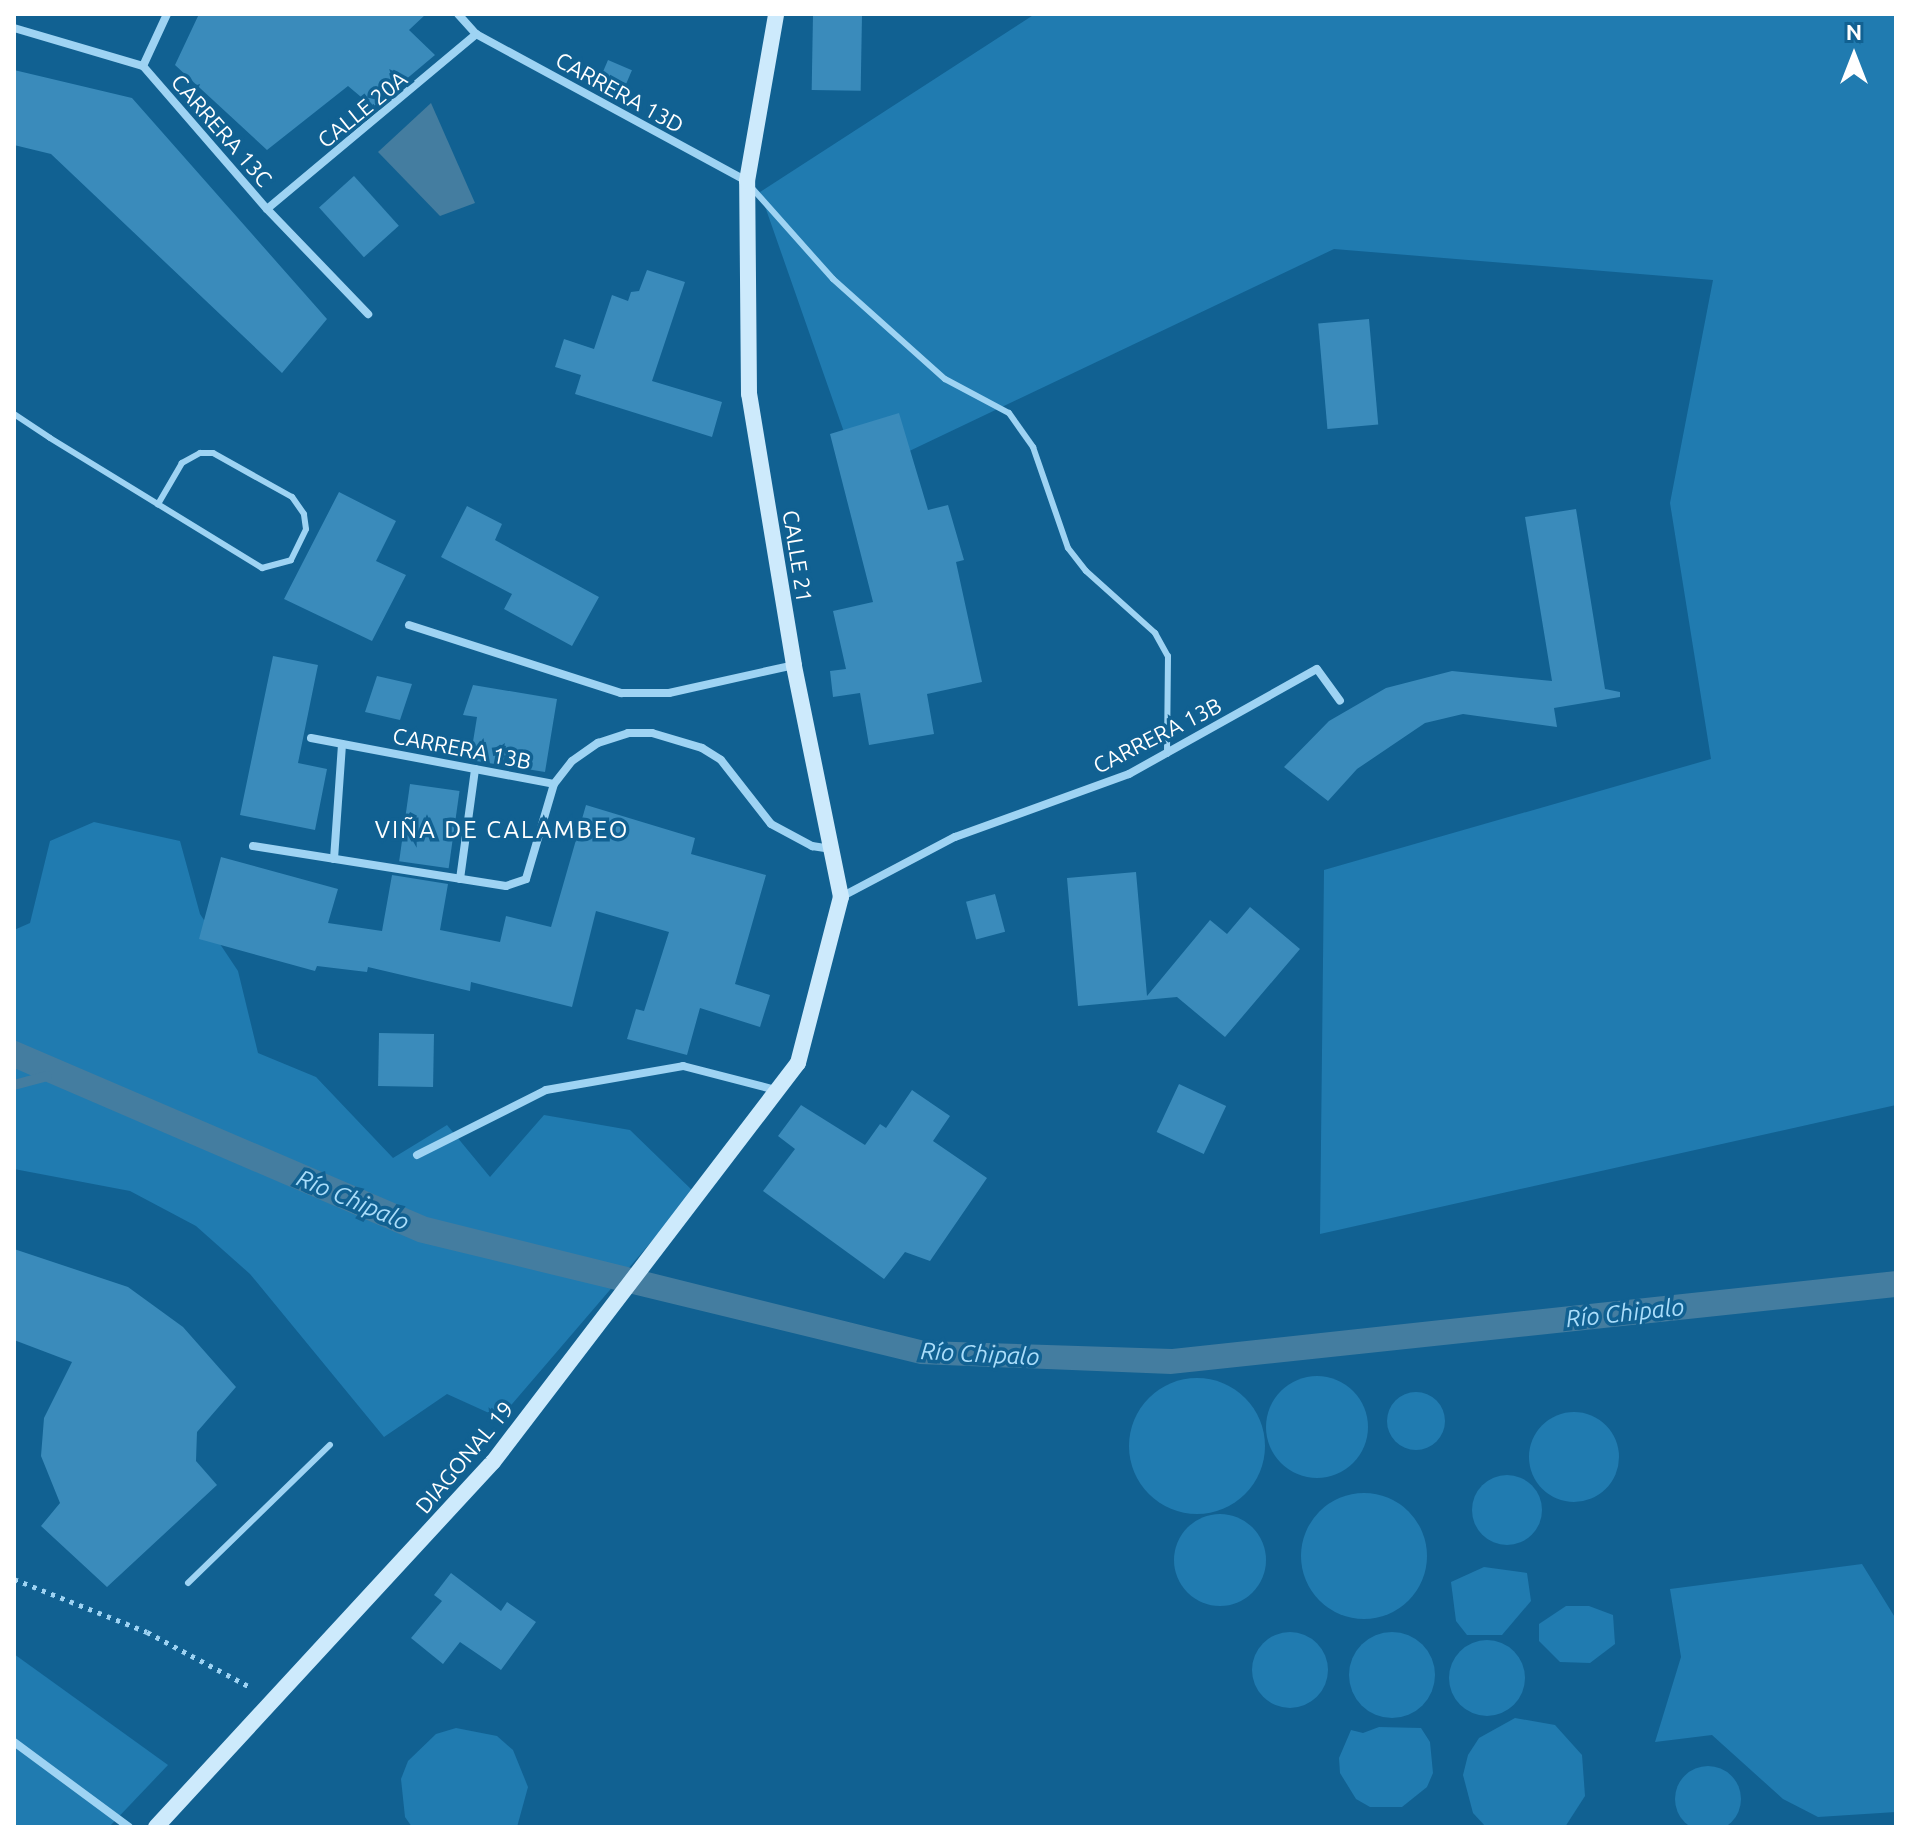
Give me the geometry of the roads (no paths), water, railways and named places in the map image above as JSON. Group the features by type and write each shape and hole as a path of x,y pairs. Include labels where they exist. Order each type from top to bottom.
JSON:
{"street":[{"path":"143,66 167,14"},
{"name":"CARRERA 13D","path":"458,14 476,34 747,181"},
{"name":"CALLE 21","path":"776,14 747,181 749,394 794,665 835,849 841,897 798,1063 777,1091"},
{"name":"CARRERA 13C","path":"14,28 143,66 267,209 368,314"},
{"name":"CALLE 20A","path":"267,209 476,34"},
{"path":"409,625 621,693 669,693 794,665"},
{"name":"CARRERA 13B","path":"841,897 955,837 1129,774 1317,669 1340,701"},
{"name":"CARRERA 13B","path":"311,738 554,784 572,761 598,743 628,733 652,733 702,748 721,760 771,824 812,846 835,849"},
{"path":"334,859 342,744"},
{"path":"460,879 475,769"},
{"path":"253,846 506,886 526,879 554,784"},
{"path":"417,1155 546,1090 683,1066 777,1091"},
{"name":"DIAGONAL 19","path":"156,1827 493,1462 777,1091"},
{"path":"14,1742 129,1827"}],"lane":[{"path":"747,181 833,279 945,379 1009,413 1033,447 1068,548 1086,571 1155,633 1168,656 1167,754"},
{"path":"14,414 158,504 262,568 291,560 306,529 304,514 292,497 213,453 200,453 182,463 158,504"},
{"path":"188,1583 330,1445"}],"water":[{"path":"431,103 475,203 440,216 378,152"},
{"name":"Río Chipalo","path":"14,1040 427,1217 925,1341 1172,1349 1896,1271 1896,1297 1171,1374 920,1364 418,1242 14,1068"}],"waterway":[{"path":"14,1085 47,1076"}],"district":[{"name":"VIÑA DE CALAMBEO","path":"502,830"}]}
